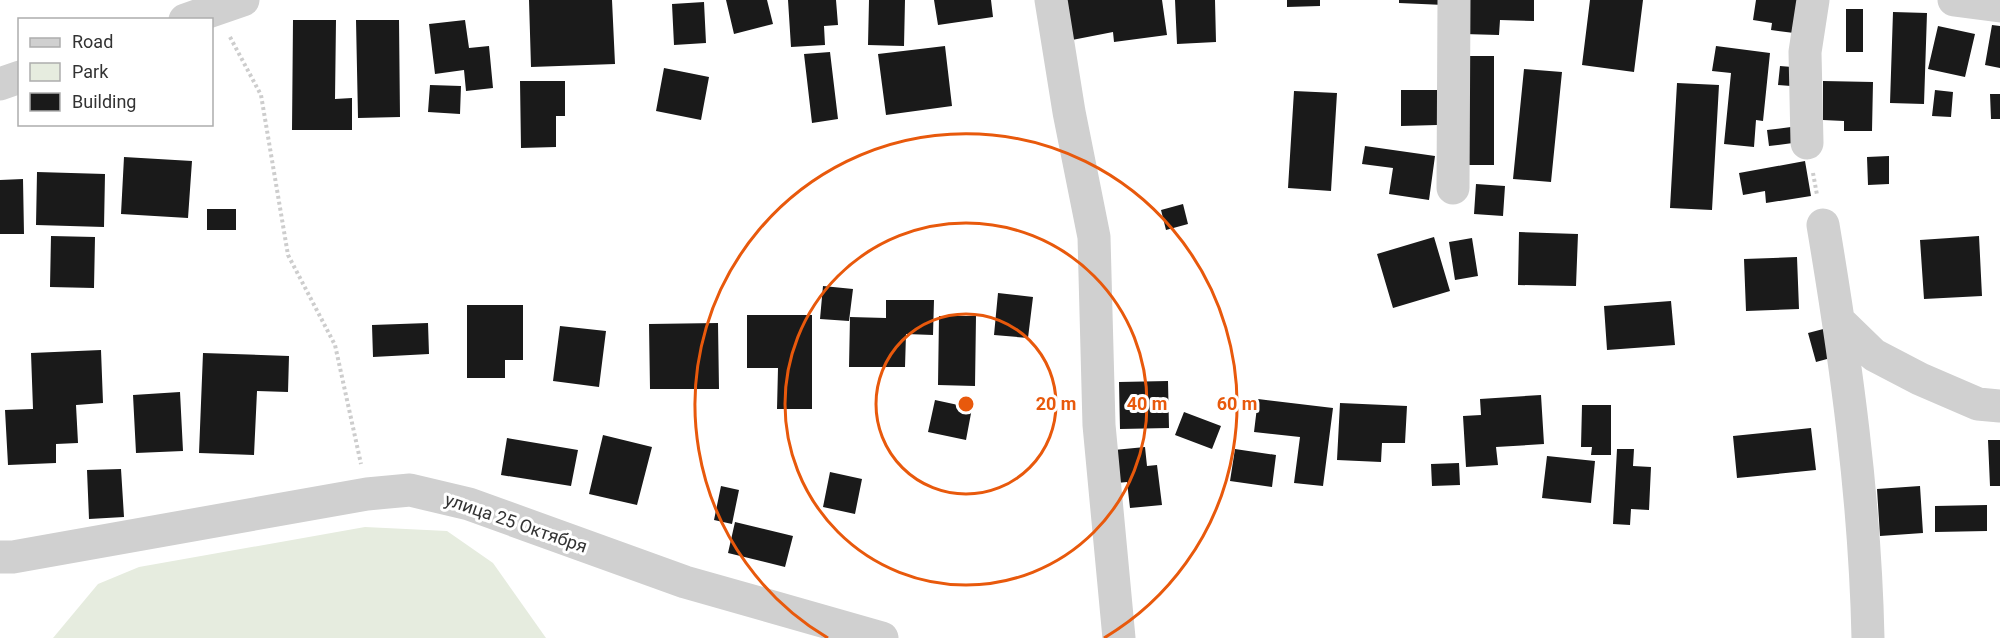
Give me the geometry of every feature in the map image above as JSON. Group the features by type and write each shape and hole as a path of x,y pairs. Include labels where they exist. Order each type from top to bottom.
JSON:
{"street":[{"path":"1050,0 1094,237 1099,425 1119,638"},
{"path":"1453,188 1454,0"},
{"path":"1807,143 1805,52 1814,0"},
{"path":"1954,0 2000,6"},
{"path":"0,84 18,78"},
{"path":"1823,225 1854,428 1867,576 1868,638"},
{"path":"1839,321 1874,355 1883,360 1978,404 2000,406"},
{"name":"улица 25 Октября","path":"0,557 13,557 367,494 410,490 469,504 685,582 882,638"}],"path":[{"path":"214,10 261,95 288,255 335,345 367,494"},
{"path":"1807,143 1823,225"}],"green space":[{"path":"365,527 447,531 493,563 546,638 53,638 98,584 139,567"}],"building":[{"path":"529,0 612,0 615,64 531,67"},
{"path":"726,0 767,0 773,24 734,34"},
{"path":"788,0 836,0 838,25 824,26 825,45 791,47"},
{"path":"869,0 905,0 904,46 868,45"},
{"path":"934,0 991,0 993,17 938,25"},
{"path":"1064,0 1162,0 1167,35 1114,42 1113,32 1072,40"},
{"path":"1175,0 1215,0 1216,42 1177,44"},
{"path":"1287,0 1320,0 1320,6 1287,7"},
{"path":"1399,0 1444,0 1444,5 1399,3"},
{"path":"1465,0 1534,0 1534,21 1500,20 1499,35 1464,34"},
{"path":"1590,0 1643,0 1634,72 1582,65"},
{"path":"1756,0 1798,0 1794,33 1771,30 1772,23 1753,20"},
{"path":"704,2 706,43 674,45 672,4"},
{"path":"1846,9 1863,9 1863,52 1846,52"},
{"path":"1893,12 1927,13 1924,104 1890,103"},
{"path":"293,20 336,20 335,99 352,98 352,130 292,130"},
{"path":"356,20 399,20 400,117 358,118"},
{"path":"465,20 469,48 489,46 493,88 466,91 464,70 435,74 429,24"},
{"path":"1992,25 2000,26 2000,68 1985,65"},
{"path":"1938,26 1975,34 1965,77 1928,69"},
{"path":"945,46 952,106 886,115 878,54"},
{"path":"1716,46 1770,53 1763,121 1756,120 1754,147 1724,144 1731,73 1712,71"},
{"path":"830,52 838,119 812,123 804,54"},
{"path":"1464,56 1494,56 1494,165 1464,165"},
{"path":"1780,66 1792,67 1791,86 1778,85"},
{"path":"664,68 709,77 701,120 656,111"},
{"path":"1524,69 1562,72 1551,182 1513,179"},
{"path":"520,81 565,81 565,116 556,116 556,147 521,148"},
{"path":"1823,81 1873,82 1872,131 1844,131 1844,121 1823,120"},
{"path":"1677,83 1719,85 1712,210 1670,208"},
{"path":"430,85 461,86 460,114 428,112"},
{"path":"1401,90 1437,90 1437,125 1401,126"},
{"path":"1935,90 1953,92 1951,117 1932,116"},
{"path":"1294,91 1337,93 1331,191 1288,188"},
{"path":"1990,94 2000,94 2000,119 1991,119"},
{"path":"1791,127 1793,143 1769,146 1767,130"},
{"path":"1365,146 1435,156 1429,200 1389,194 1393,168 1362,164"},
{"path":"1889,156 1889,184 1868,185 1867,157"},
{"path":"124,157 192,161 188,218 121,214"},
{"path":"1805,161 1811,196 1766,203 1765,191 1743,195 1739,173"},
{"path":"37,172 105,174 104,227 36,225"},
{"path":"23,179 24,234 0,234 0,180"},
{"path":"1476,184 1505,186 1503,216 1474,214"},
{"path":"1183,204 1188,224 1166,230 1161,210"},
{"path":"207,209 236,209 236,230 207,230"},
{"path":"1519,232 1578,234 1576,286 1518,285"},
{"path":"51,236 95,237 94,288 50,287"},
{"path":"1979,236 1982,296 1924,299 1920,240"},
{"path":"1434,237 1450,291 1393,308 1377,254"},
{"path":"1472,238 1478,276 1455,280 1449,242"},
{"path":"1797,257 1799,309 1746,311 1744,259"},
{"path":"823,286 853,289 849,321 820,319"},
{"path":"998,293 1033,297 1028,338 994,335"},
{"path":"886,300 934,300 933,335 906,334 905,367 849,367 850,317 886,318"},
{"path":"1671,301 1675,345 1607,350 1604,306"},
{"path":"467,305 523,305 523,360 505,360 505,378 467,378"},
{"path":"747,315 812,315 812,409 777,409 778,368 747,368"},
{"path":"939,316 976,316 975,386 938,385"},
{"path":"428,323 429,354 373,357 372,325"},
{"path":"718,323 719,389 650,389 649,324"},
{"path":"560,326 606,331 599,387 553,381"},
{"path":"1831,327 1838,356 1816,362 1808,333"},
{"path":"101,350 103,403 76,405 78,443 56,444 56,463 8,465 5,410 33,409 31,353"},
{"path":"203,353 289,356 288,392 257,391 254,455 199,453"},
{"path":"1168,381 1169,428 1120,429 1119,382"},
{"path":"180,392 183,451 136,453 133,395"},
{"path":"1541,395 1544,444 1496,447 1498,465 1466,467 1463,416 1481,415 1480,399"},
{"path":"1258,399 1333,408 1323,486 1294,483 1300,437 1254,432"},
{"path":"935,400 972,408 966,440 928,432"},
{"path":"1340,403 1407,406 1405,443 1382,443 1381,462 1337,460"},
{"path":"1582,405 1611,405 1611,455 1591,455 1592,447 1581,447"},
{"path":"1184,412 1221,426 1212,449 1175,435"},
{"path":"1811,428 1816,470 1737,478 1733,436"},
{"path":"603,435 652,447 637,505 589,494"},
{"path":"507,438 578,450 571,486 501,475"},
{"path":"1988,440 2000,440 2000,486 1990,486"},
{"path":"1145,447 1147,466 1157,465 1162,505 1130,508 1127,482 1117,483 1114,450"},
{"path":"1235,449 1276,455 1272,487 1230,481"},
{"path":"1617,449 1634,449 1633,466 1651,467 1649,510 1631,509 1630,525 1613,524"},
{"path":"1547,456 1595,461 1591,503 1542,498"},
{"path":"1459,463 1460,485 1432,486 1431,464"},
{"path":"121,469 124,517 89,519 87,470"},
{"path":"830,472 862,479 855,514 823,507"},
{"path":"721,486 739,490 732,524 714,520"},
{"path":"1920,486 1923,533 1880,536 1877,489"},
{"path":"1987,505 1987,531 1935,532 1935,506"},
{"path":"735,522 793,536 785,567 728,553"}]}
